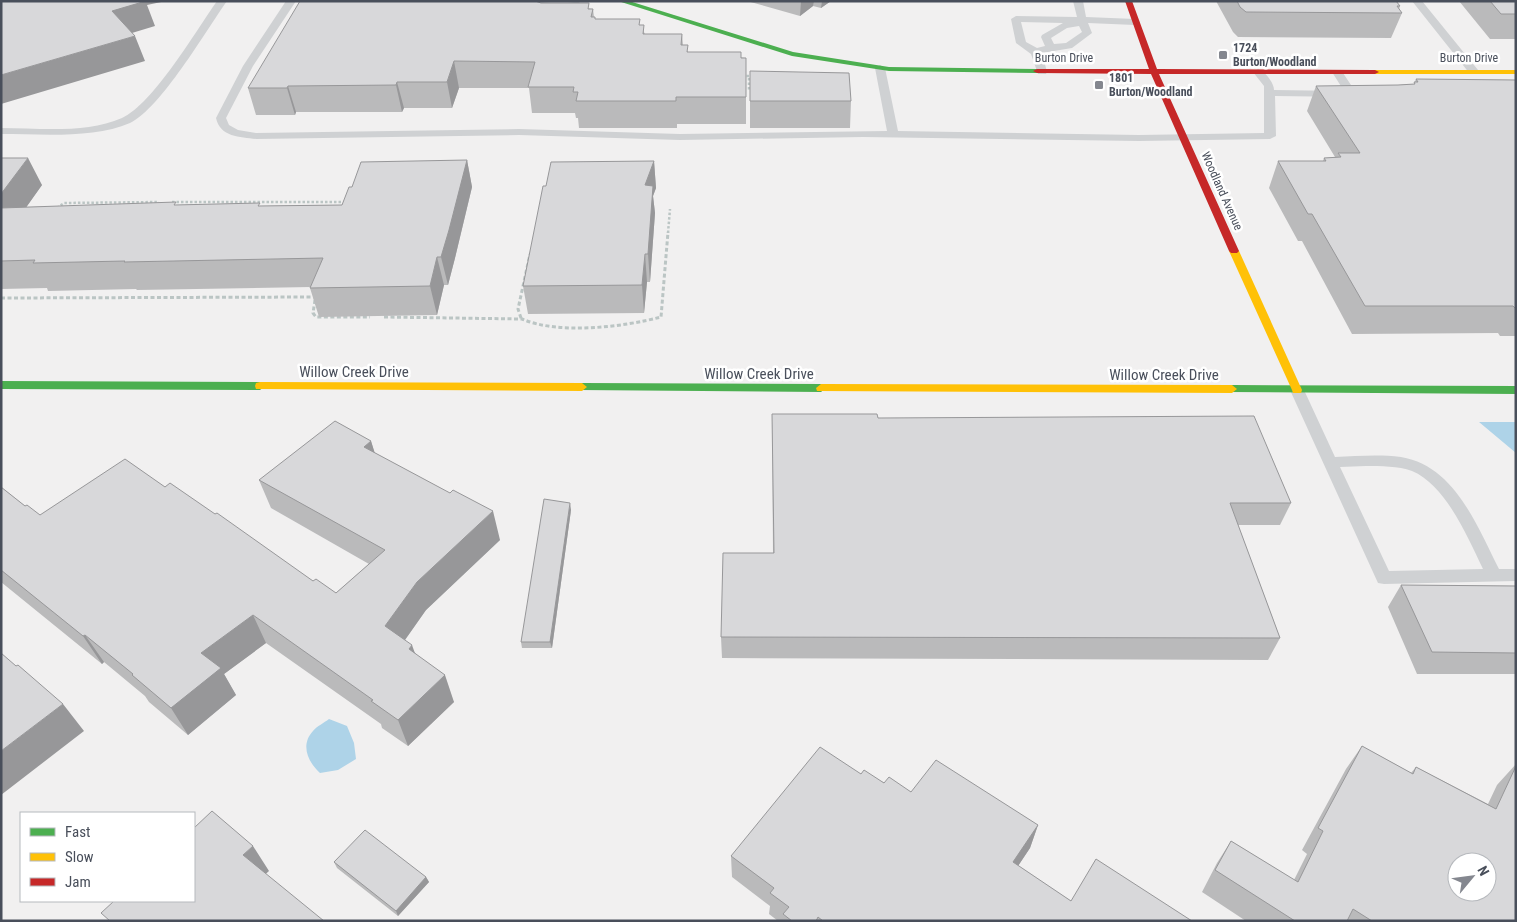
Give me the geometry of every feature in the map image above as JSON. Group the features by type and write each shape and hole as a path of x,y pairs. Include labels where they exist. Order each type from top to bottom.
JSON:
{"street":[{"name":"Woodland Avenue","path":"1128,1 1154,72 1297,390"},
{"name":"Burton Drive","path":"624,2 783,52 828,61 911,71 1516,72"},
{"name":"Willow Creek Drive","path":"1,385 1516,390"}],"lane":[{"path":"1,131 84,132 125,121 138,113 154,98 222,1"},
{"path":"290,1 248,66 221,118 221,122 231,131 256,136 519,132 680,137 893,134 1270,136 1269,86 1258,72"},
{"path":"537,1 557,7 566,7 576,1"},
{"path":"1036,52 1051,47 1068,46 1087,33 1082,23 1078,1"},
{"path":"1417,1 1474,72"},
{"path":"1042,72 1036,52 1021,42 1016,19 1082,23 1135,22"},
{"path":"1051,47 1046,37 1065,25 1082,23"},
{"path":"880,68 893,134"},
{"path":"1270,94 1352,94 1337,72"},
{"path":"1297,390 1384,578 1516,575"},
{"path":"1330,462 1404,463 1426,472 1451,495 1494,575"}],"path":[{"path":"740,76 748,76 749,90 758,90"},
{"path":"50,212 64,202 161,202"},
{"path":"171,202 355,202"},
{"path":"384,317 522,318 534,323 587,327 651,321 661,317 670,209"},
{"path":"522,318 518,309 530,251"},
{"path":"320,288 312,310 313,316 370,317"},
{"path":"1,298 316,297"}],"water":[{"path":"1479,422 1516,422 1516,453"},
{"path":"329,719 347,726 354,743 356,759 338,770 320,773 309,759 306,748 307,742 315,729"}],"building":[{"path":"1,1 146,1 112,11 135,36 1,75"},
{"path":"300,1 535,1 541,3 589,3 588,9 593,9 591,17 595,17 595,19 640,19 639,25 644,25 643,34 682,34 681,45 688,45 687,52 741,52 741,58 746,58 746,97 676,97 676,101 576,101 578,92 573,92 574,87 528,87 535,62 454,61 447,82 397,82 396,85 248,88"},
{"path":"1237,1 1396,1 1402,13 1246,12"},
{"path":"1490,1 1516,1 1516,14 1501,14"},
{"path":"750,71 849,73 851,101 750,101"},
{"path":"1416,79 1516,80 1516,309 1513,306 1365,306 1312,214 1308,214 1278,161 1326,161 1324,158 1341,157 1338,153 1360,153 1316,86 1415,84 1414,82 1418,82"},
{"path":"1,158 28,158 1,194"},
{"path":"467,160 449,230 441,257 437,257 430,286 310,288 323,258 33,263 35,260 1,261 1,208 176,202 174,205 260,203 258,206 342,205 349,187 352,187 361,162"},
{"path":"654,161 645,185 653,186 648,254 645,254 642,285 523,286 543,186 546,186 551,162"},
{"path":"772,414 877,414 878,418 1254,416 1291,503 1230,503 1280,638 721,637 723,553 774,553"},
{"path":"335,421 371,441 364,447 450,493 453,490 493,511 417,582 385,626 412,645 409,649 445,675 398,720 371,701 373,700 253,615 201,653 221,668 171,708 85,635 83,636 1,570 1,487 40,515 125,459 165,487 170,483 215,514 217,513 313,581 316,579 336,593 385,550 259,480"},
{"path":"544,499 570,503 550,642 521,642"},
{"path":"1401,585 1516,586 1516,653 1432,652"},
{"path":"1,653 16,666 18,665 63,704 1,751"},
{"path":"1362,746 1413,774 1416,767 1496,809 1516,766 1516,921 1372,921 1353,909 1347,921 1295,921 1215,870 1231,841 1298,882 1323,831 1318,828"},
{"path":"820,747 861,774 864,770 884,783 889,777 911,792 936,760 1038,825 1013,862 1071,901 1096,859 1192,921 823,921 818,917 816,921 792,921 783,914 789,907 770,893 774,888 731,856"},
{"path":"212,811 253,846 243,855 324,921 110,921 101,913 113,902 195,902 195,827"},
{"path":"365,830 426,877 396,911 334,862"}],"traffic: fast":[{"path":"621,1 792,54 889,69 1037,71"},
{"path":"1,385 260,386"},
{"path":"582,387 821,388"},
{"path":"1232,389 1516,390"}],"traffic: slow":[{"path":"1375,72 1516,72"},
{"path":"1234,251 1297,390"},
{"path":"260,386 582,387"},
{"path":"821,388 1232,389"}],"traffic: jam":[{"path":"1128,1 1154,72 1234,251"},
{"path":"1037,71 1375,72"}],"place":[{"name":"1724 Burton/Woodland","path":"1223,55"},
{"name":"1801 Burton/Woodland","path":"1099,85"}]}
